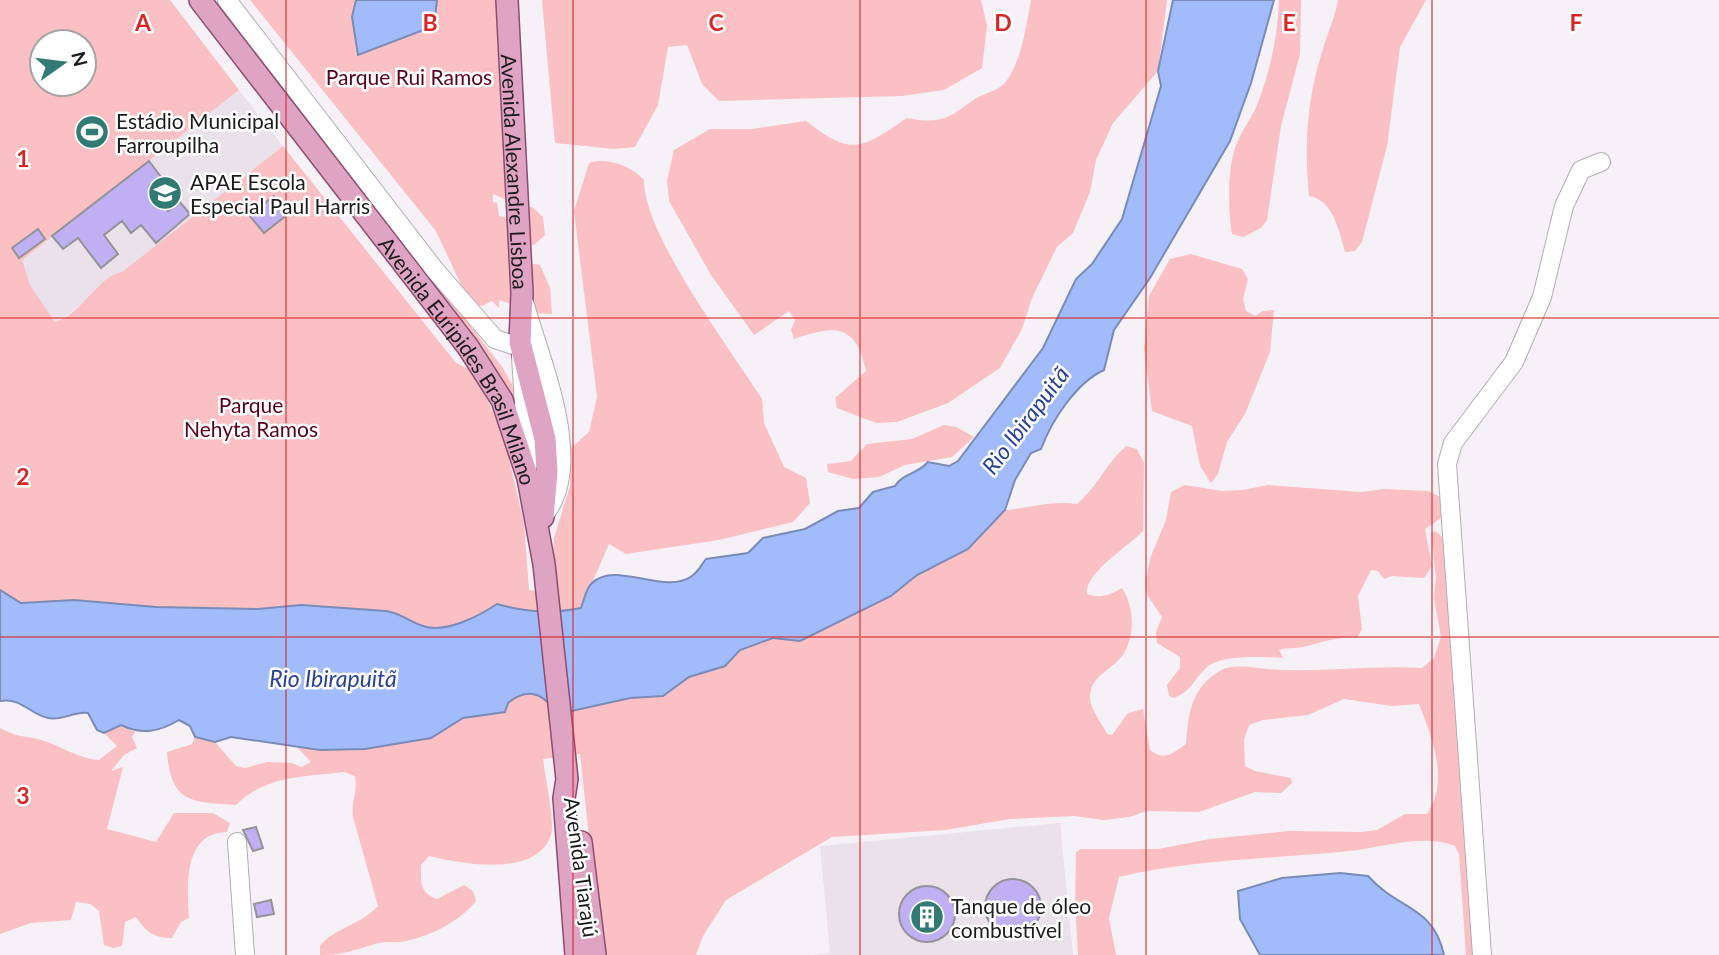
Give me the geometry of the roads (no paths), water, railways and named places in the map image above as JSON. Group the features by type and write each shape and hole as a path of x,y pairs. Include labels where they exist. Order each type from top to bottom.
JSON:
{"main road":[{"name":"Avenida Euripides Brasil Milano","path":"200,0 494,382 510,418 541,524"},
{"name":"Avenida Alexandre Lisboa","path":"507,0 522,293 520,342"},
{"name":"Avenida Euripides Brasil Milano","path":"520,342 545,439 547,471 541,524 566,771"},
{"name":"Avenida Tiarajú","path":"566,771 564,798 576,955"},
{"name":"Avenida Tiarajú","path":"566,771 575,795 595,955"}],"street":[{"name":"Avenida Euripides Brasil Milano","path":"227,0 435,270 495,339 513,345 520,342"},
{"path":"1482,955 1447,464 1453,443 1514,362 1542,297 1564,206 1581,170 1601,162"},
{"path":"522,293 557,411 561,466 553,502 541,524"},
{"path":"520,342 528,478"},
{"path":"237,842 245,955"}],"water":[{"path":"356,0 437,0 434,26 358,55 352,17"},
{"name":"Rio Ibirapuitã","path":"1173,0 1274,0 1251,83 1230,141 1150,278 1114,330 1104,370 1075,393 1058,415 1041,449 1031,453 1015,480 1005,510 968,549 917,575 891,596 800,641 773,638 740,650 725,666 689,677 663,696 630,698 567,712 553,709 538,695 527,694 514,698 508,703 505,712 463,718 431,738 365,749 320,750 231,737 215,742 195,737 190,726 179,720 150,731 121,725 104,733 97,730 88,713 48,718 20,704 0,701 0,590 21,603 74,600 156,607 258,609 301,605 386,611 423,626 441,628 471,618 497,604 539,611 581,608 590,585 602,577 614,575 654,581 681,581 692,576 706,559 748,553 763,538 805,529 838,511 859,508 873,492 895,486 902,478 928,462 949,466 958,461 1043,348 1076,279 1092,264 1122,219 1161,86 1158,71"},
{"path":"1340,873 1368,876 1391,896 1413,909 1432,926 1444,955 1260,955 1240,919 1238,891 1282,878"}],"place":[{"name":"Estádio Municipal Farroupilha","path":"92,132"},
{"name":"APAE Escola Especial Paul Harris","path":"165,193"},
{"name":"Tanque de óleo combustível","path":"927,917"}],"park label":[{"name":"Parque Rui Ramos","path":"409,76"},
{"name":"Parque Nehyta Ramos","path":"251,416"}]}
